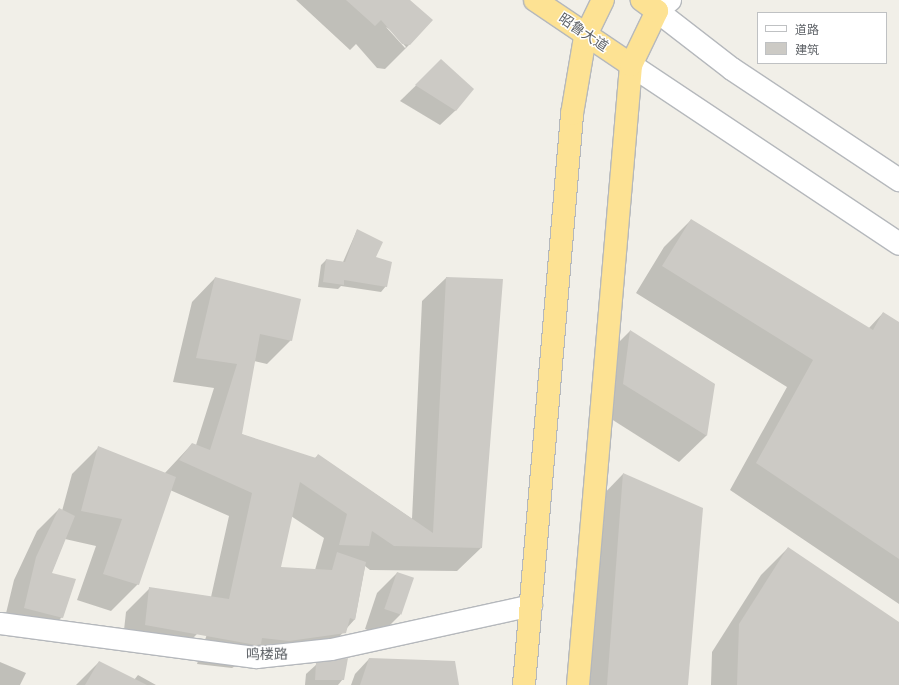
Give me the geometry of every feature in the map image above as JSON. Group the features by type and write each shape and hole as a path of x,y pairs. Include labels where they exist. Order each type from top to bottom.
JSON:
{"highway":[{"name":"昭鲁大道","path":"535,0 585,37 631,64"},
{"path":"524,685 572,114 585,37 603,0"},
{"path":"578,685 631,64 656,4"}],"street":[{"path":"656,4 732,69 899,180"},
{"path":"631,64 899,244"},
{"name":"鸣楼路","path":"0,623 256,657 331,649 531,605"}],"building":[{"path":"346,0 410,0 433,20 410,45 402,44 381,20 375,26"},
{"path":"441,59 474,89 456,111 415,85"},
{"path":"691,219 873,330 883,312 899,322 899,559 756,463 813,360 662,266"},
{"path":"357,229 383,242 376,257 392,262 387,287 344,280 344,285 323,282 326,259 345,262"},
{"path":"215,277 301,299 292,341 260,334 242,434 316,458 318,454 433,533 446,277 503,279 482,548 394,546 372,531 369,546 339,545 347,514 300,482 281,567 332,570 337,552 366,562 355,620 350,618 346,633 289,641 262,638 261,644 256,645 145,625 149,587 229,599 252,493 179,460 192,443 210,450 237,364 196,358"},
{"path":"630,330 715,384 707,436 623,384"},
{"path":"98,446 176,477 139,585 103,574 122,519 81,511"},
{"path":"623,473 703,508 688,685 607,685"},
{"path":"59,508 75,516 52,573 76,579 63,618 24,608 36,557"},
{"path":"788,547 899,622 899,685 737,685 739,624"},
{"path":"397,572 414,578 401,615 384,609"},
{"path":"348,658 344,680 315,680 316,663"},
{"path":"369,658 455,661 459,685 360,685"},
{"path":"99,661 147,685 85,685"}]}
